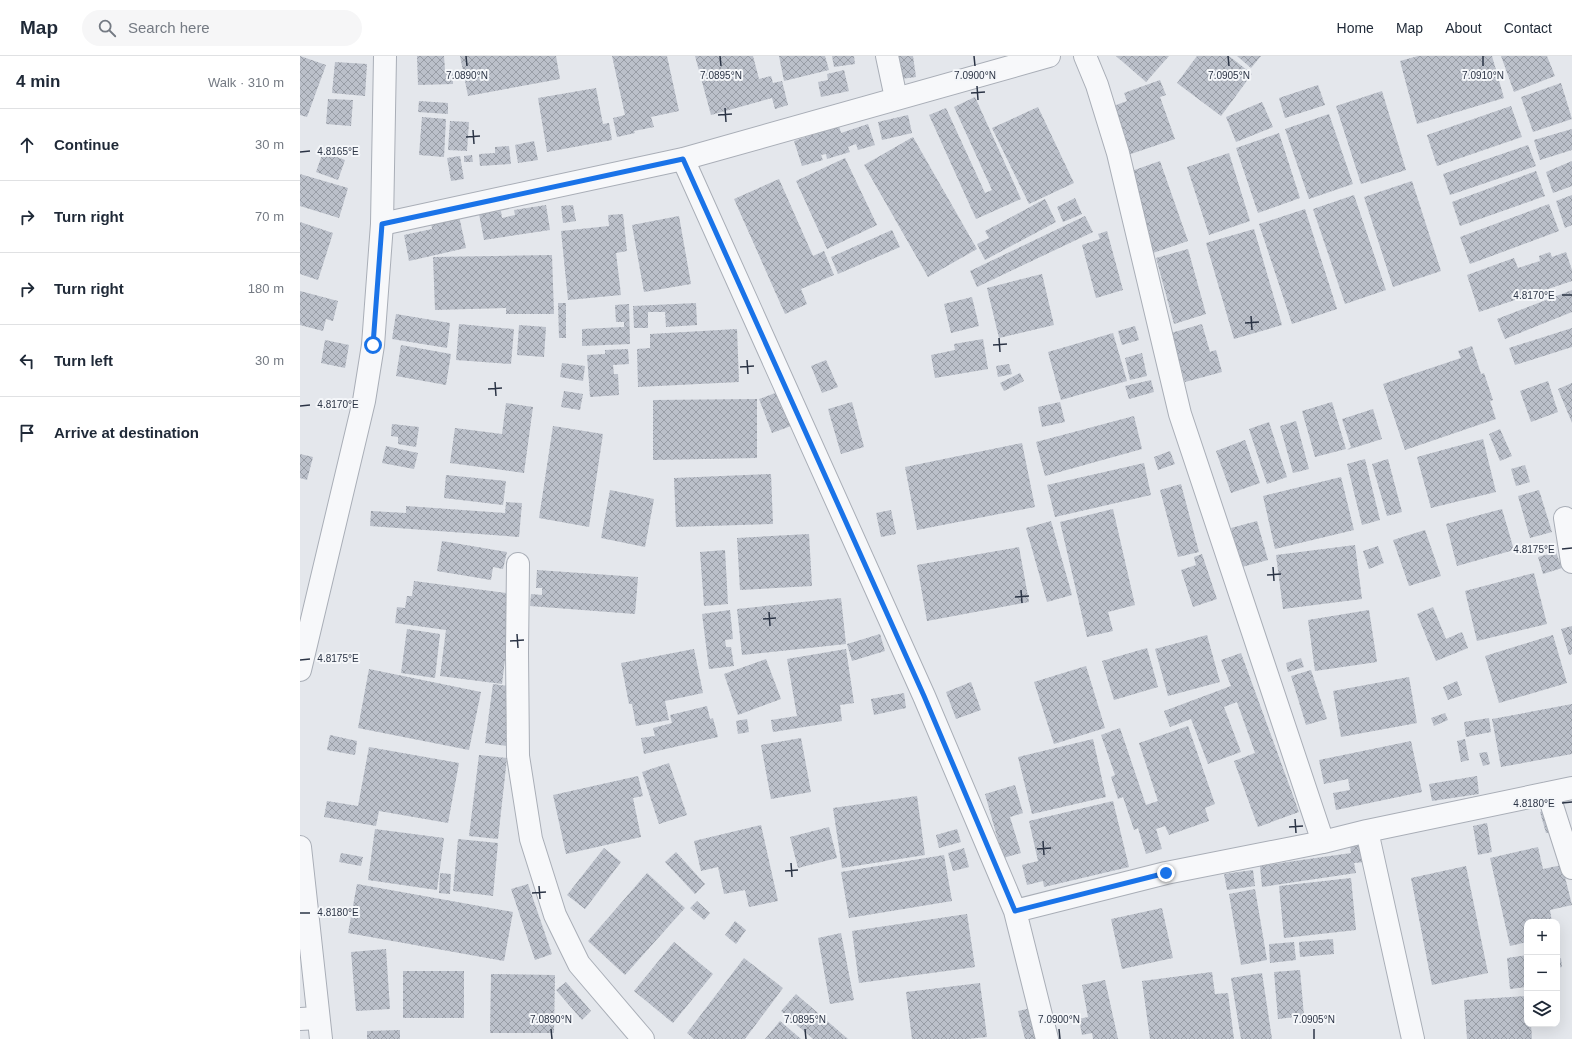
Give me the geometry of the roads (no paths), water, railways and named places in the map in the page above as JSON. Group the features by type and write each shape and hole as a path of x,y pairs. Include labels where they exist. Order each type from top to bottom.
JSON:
{"street":[{"path":"300,670 364,401 373,345 382,224 385,56"},
{"path":"887,56 896,98"},
{"path":"382,224 683,159 1049,56"},
{"path":"1085,56 1097,85 1118,153 1180,414 1323,842"},
{"path":"683,159 924,696 1015,911 1047,1039"},
{"path":"1565,518 1572,562"},
{"path":"518,564 518,756 531,839 555,915 579,964 643,1039"},
{"path":"1015,911 1166,873 1323,842 1367,831 1572,788"},
{"path":"1548,792 1572,868"},
{"path":"1367,831 1413,1039"},
{"path":"300,847 313,1025"}]}
